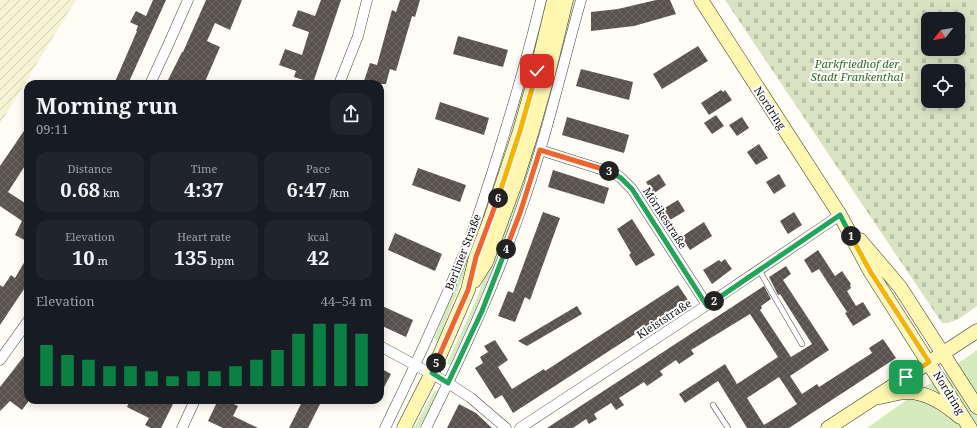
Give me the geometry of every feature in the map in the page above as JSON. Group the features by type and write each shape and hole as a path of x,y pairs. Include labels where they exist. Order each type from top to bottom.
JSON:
{"main road":[{"name":"Berliner Straße","path":"468,290 476,257 491,218 520,131 537,71 554,0"},
{"name":"Berliner Straße","path":"404,428 432,373 468,290 486,262 517,178 546,82 566,0"},
{"name":"Nordring","path":"701,0 840,215 870,271 969,426"},
{"name":"Nordring","path":"840,215 900,288 977,406"},
{"path":"828,428 977,331"},
{"path":"873,398 908,392 923,395 943,404 969,426"}],"street":[{"path":"152,80 188,0"},
{"path":"341,80 358,36 367,0"},
{"name":"Berliner Straße","path":"385,428 466,248 515,102 541,0"},
{"path":"426,428 479,318 520,213 563,69 580,0"},
{"name":"Mörikestraße","path":"540,150 609,171 616,174 627,183 707,306"},
{"name":"Kleiststraße","path":"520,428 707,306 840,215"},
{"path":"0,360 24,327"},
{"path":"384,348 432,373 472,398 506,428"},
{"path":"182,428 194,404"}],"lane":[{"path":"759,270 802,344"},
{"path":"713,405 728,428"}],"shaded area":[{"path":"0,0 76,0 27,80 24,80 24,85 0,124"}],"green space":[{"path":"546,0 550,0 498,188 438,341 434,339 495,186 533,55"},
{"path":"571,0 575,0 548,104 525,182 509,228 485,287 450,365 448,365 447,363 476,300 497,244"},
{"name":"Parkfriedhof der Stadt Frankenthal","path":"725,0 977,0 977,306 965,315 947,323 942,323"},
{"path":"977,350 977,428 867,428"},
{"path":"437,390 440,393 419,428 414,428 434,391"}],"building":[{"path":"153,0 166,0 130,80 116,80 137,31 138,26 130,22 136,11 146,16"},
{"path":"206,0 242,0 230,30 215,23 207,41 220,47 206,80 168,80 183,52"},
{"path":"321,0 341,0 314,80 304,80 294,77 296,71 279,65 285,49 302,55 309,32 292,26 298,10 315,16"},
{"path":"400,0 420,0 415,17 412,16 396,71 390,69 386,84 384,84 384,80 364,80 370,63 377,65 392,10 396,12"},
{"path":"656,0 670,0 676,14 634,26 591,31 591,12 618,9"},
{"path":"458,36 508,50 503,67 453,54"},
{"path":"698,46 708,61 662,89 653,74"},
{"path":"581,69 633,82 629,100 576,86"},
{"path":"721,90 723,92 725,90 732,100 709,115 701,103"},
{"path":"440,102 489,118 484,135 435,119"},
{"path":"716,115 724,126 712,134 704,123"},
{"path":"567,117 629,135 624,153 562,135"},
{"path":"742,117 749,128 737,136 729,125"},
{"path":"24,131 24,167 8,192 24,202 24,240 15,235 22,221 0,206 0,166"},
{"path":"759,144 768,158 756,165 747,152"},
{"path":"418,168 466,185 460,202 412,185"},
{"path":"553,170 609,188 604,204 548,187"},
{"path":"659,174 666,185 653,194 646,182"},
{"path":"779,174 786,186 774,194 766,182"},
{"path":"678,200 685,211 670,220 663,209"},
{"path":"543,212 560,218 530,300 525,297 515,322 498,316 508,291 513,293"},
{"path":"794,212 802,225 788,234 780,221"},
{"path":"632,219 655,255 636,266 629,255 631,253 617,229"},
{"path":"704,222 712,236 690,250 681,237"},
{"path":"395,233 442,254 435,271 388,250"},
{"path":"818,250 835,276 842,271 851,284 851,288 847,291 856,306 863,302 871,315 853,326 845,313 847,312 819,269 812,273 804,260"},
{"path":"725,259 732,269 712,284 703,270 719,260 721,262"},
{"path":"24,263 24,289 0,325 0,285 3,287 11,275 15,278"},
{"path":"786,266 791,274 783,280 829,350 790,376 802,394 817,384 819,387 872,353 869,348 883,339 896,358 789,428 747,428 718,381 685,403 679,394 725,364 737,384 778,357 750,314 691,350 694,354 679,364 676,360 660,371 663,375 647,386 644,382 619,398 624,405 616,410 611,403 594,414 597,419 589,424 586,419 573,428 547,428 764,286 771,299 761,306 762,308 760,310 791,357 812,344 780,294 778,295 769,277","holes":["779,377 797,404 764,425 747,398"]},
{"path":"678,285 688,300 513,413 502,395 495,399 475,368 483,363 480,357 488,352 484,346 495,340 508,360 498,367 512,389 544,369 545,371"},
{"path":"577,306 582,314 527,346 518,341"},
{"path":"384,307 413,320 406,337 384,327"},
{"path":"24,356 24,404 26,404 22,410 10,401 0,411 0,387"},
{"path":"384,370 391,374 384,387"},
{"path":"128,404 173,404 161,428 151,428 145,425 149,418 127,407"},
{"path":"216,404 234,404 238,406 233,416 258,428 223,428 208,421"},
{"path":"301,404 320,404 308,428 289,428"},
{"path":"459,404 476,413 492,428 447,428"}],"route":[{"path":"537,71 520,131 491,218 476,257 468,290 432,373 448,383 460,359 496,277 520,213 540,150 609,171 616,174 627,183 707,306 840,215 870,271 929,362 906,377"}]}
